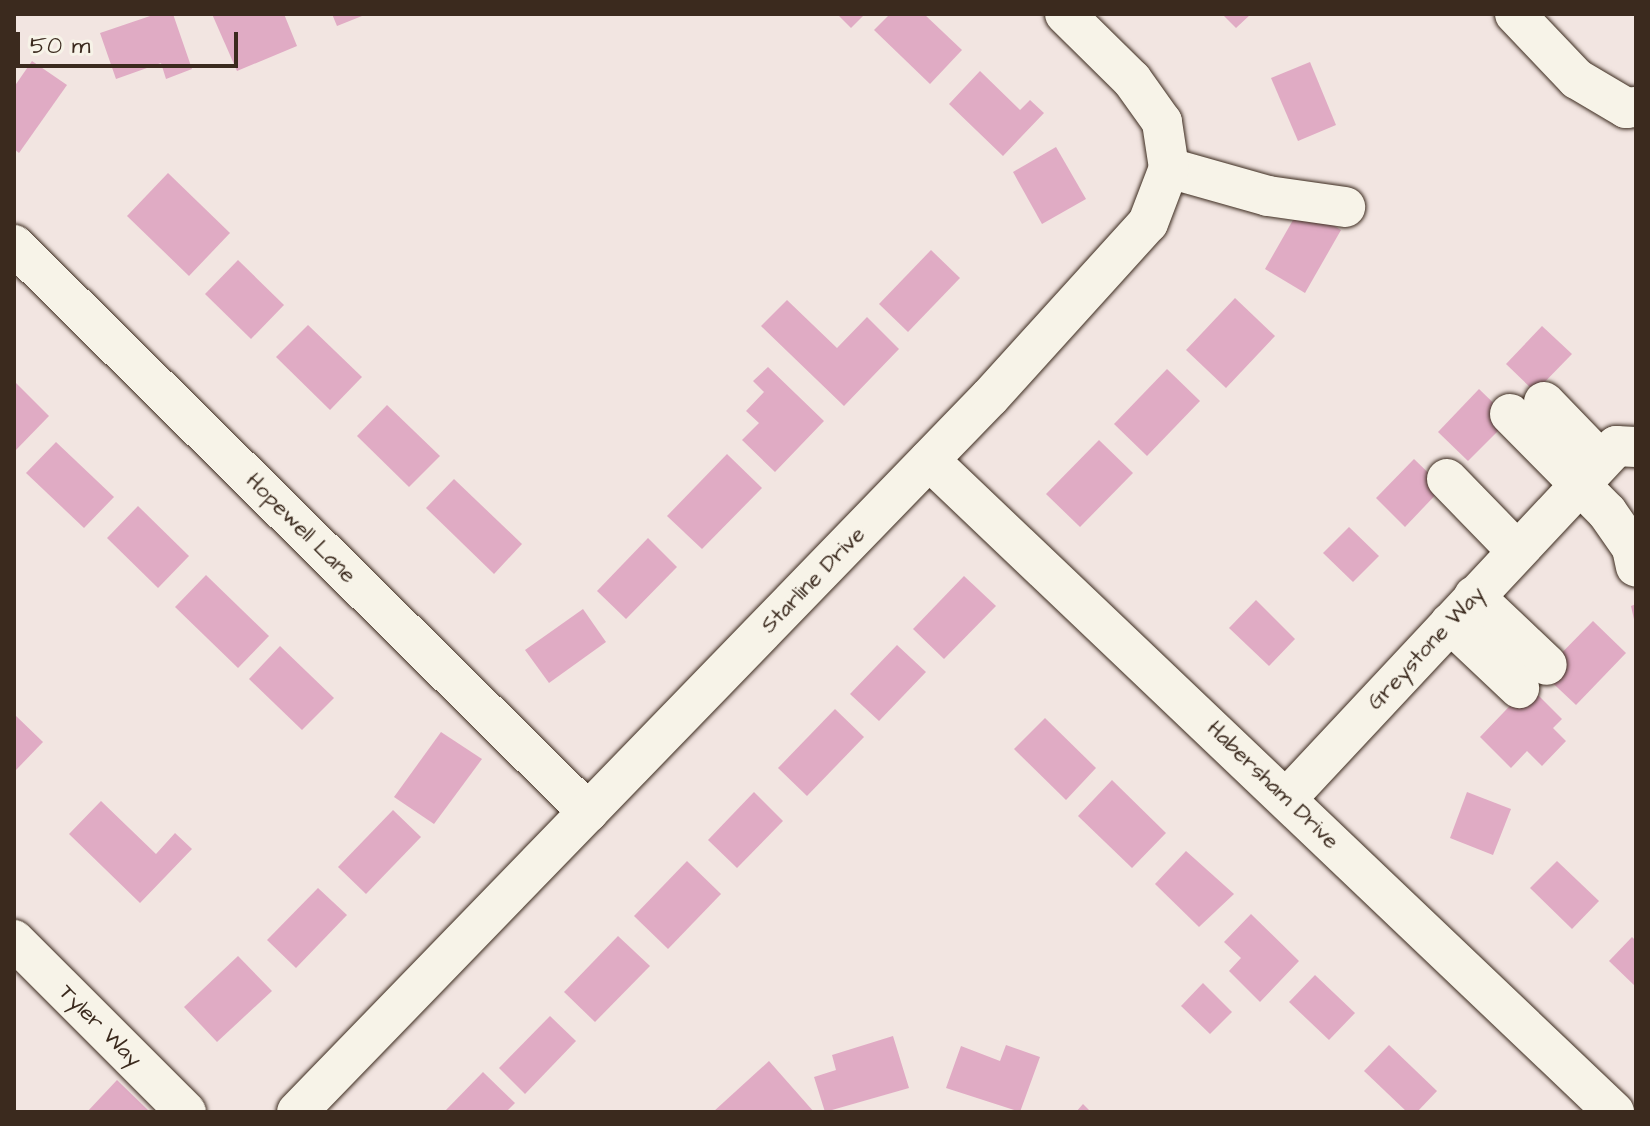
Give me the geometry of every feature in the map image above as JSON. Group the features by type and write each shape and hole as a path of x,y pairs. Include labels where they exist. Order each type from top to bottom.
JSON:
{"street":[{"path":"1065,14 1151,103 1168,144 1169,168 1268,196 1345,207"},
{"path":"1515,14 1577,79 1626,108 1636,107"},
{"name":"Starline Drive","path":"297,1112 1121,259 1148,223 1169,168"},
{"name":"Hopewell Lane","path":"14,245 588,812"},
{"path":"1527,408 1596,473 1632,548 1636,567"},
{"name":"Habersham Drive","path":"929,460 1614,1112"},
{"name":"Greystone Way","path":"1287,798 1517,551 1596,473"},
{"path":"1447,479 1517,551"},
{"path":"1462,610 1533,677"},
{"name":"Tyler Way","path":"14,940 186,1112"}],"building":[{"path":"156,14 173,14 192,69 166,79 161,63 116,79 100,33"},
{"path":"212,14 284,14 297,46 237,71"},
{"path":"332,14 367,14 337,26"},
{"path":"837,14 865,14 851,28"},
{"path":"890,14 924,14 962,50 930,84 874,30"},
{"path":"1222,14 1251,14 1236,28"},
{"path":"32,61 67,85 19,153 14,149 14,87"},
{"path":"1310,62 1336,125 1298,141 1271,78"},
{"path":"980,71 1020,110 1030,100 1044,113 1003,156 949,104"},
{"path":"1056,147 1086,199 1042,224 1013,172"},
{"path":"168,173 230,233 189,276 127,216"},
{"path":"1301,206 1341,230 1305,293 1265,269"},
{"path":"931,250 960,278 908,332 879,304"},
{"path":"238,260 284,305 251,339 205,294"},
{"path":"1235,298 1275,336 1226,388 1186,350"},
{"path":"787,300 837,348 867,317 899,349 844,406 761,326"},
{"path":"308,325 362,377 330,410 276,357"},
{"path":"1542,326 1572,354 1535,392 1506,364"},
{"path":"768,367 824,421 775,472 742,440 759,423 746,411 764,392 753,381"},
{"path":"1167,369 1200,401 1147,456 1114,424"},
{"path":"14,381 49,416 14,452"},
{"path":"1479,389 1510,419 1468,461 1438,432"},
{"path":"387,405 440,456 409,487 357,436"},
{"path":"1099,440 1133,473 1080,527 1046,494"},
{"path":"56,442 114,497 84,528 26,473"},
{"path":"727,454 762,488 702,549 667,516"},
{"path":"1414,459 1443,487 1405,527 1376,498"},
{"path":"454,479 522,544 494,574 426,508"},
{"path":"138,506 189,556 158,588 107,538"},
{"path":"1349,527 1379,556 1353,582 1323,553"},
{"path":"648,538 677,567 626,619 597,591"},
{"path":"206,575 269,636 238,668 175,607"},
{"path":"964,576 996,606 944,659 913,629"},
{"path":"1256,600 1295,639 1269,666 1229,628"},
{"path":"1636,604 1636,624 1635,624 1631,606"},
{"path":"583,609 606,642 549,683 525,650"},
{"path":"1593,621 1626,653 1576,705 1542,673"},
{"path":"897,645 926,672 879,721 850,694"},
{"path":"280,646 334,698 302,730 249,679"},
{"path":"1529,686 1562,719 1553,728 1566,741 1542,766 1527,751 1511,768 1480,737"},
{"path":"835,709 864,737 807,796 778,768"},
{"path":"14,714 43,742 16,770 14,768"},
{"path":"1045,718 1096,768 1066,800 1014,749"},
{"path":"441,732 482,759 434,824 394,797"},
{"path":"1112,780 1166,833 1132,868 1078,816"},
{"path":"754,792 783,821 737,868 708,840"},
{"path":"1467,792 1511,809 1493,855 1450,838"},
{"path":"101,801 156,854 175,833 192,849 140,903 69,834"},
{"path":"393,810 421,837 366,894 338,867"},
{"path":"1186,851 1234,894 1199,927 1155,884"},
{"path":"687,861 721,894 668,949 634,916"},
{"path":"1557,861 1599,901 1572,929 1530,888"},
{"path":"318,888 347,915 296,968 267,940"},
{"path":"1251,914 1299,961 1260,1002 1229,971 1241,958 1224,942"},
{"path":"618,936 650,966 595,1022 564,992"},
{"path":"1632,937 1636,941 1636,987 1609,961"},
{"path":"238,956 272,991 217,1042 184,1007"},
{"path":"1315,975 1355,1013 1329,1040 1289,1002"},
{"path":"1203,983 1232,1012 1210,1034 1181,1006"},
{"path":"550,1016 576,1041 525,1094 499,1068"},
{"path":"893,1036 909,1088 825,1112 814,1077 836,1070 832,1055"},
{"path":"1006,1045 1040,1057 1020,1112 946,1088 961,1046 1000,1061"},
{"path":"1389,1045 1437,1091 1417,1112 1407,1112 1364,1071"},
{"path":"769,1061 814,1112 713,1112"},
{"path":"483,1072 515,1103 506,1112 444,1112"},
{"path":"117,1080 150,1112 87,1112"},
{"path":"1083,1104 1091,1112 1076,1112"}]}
